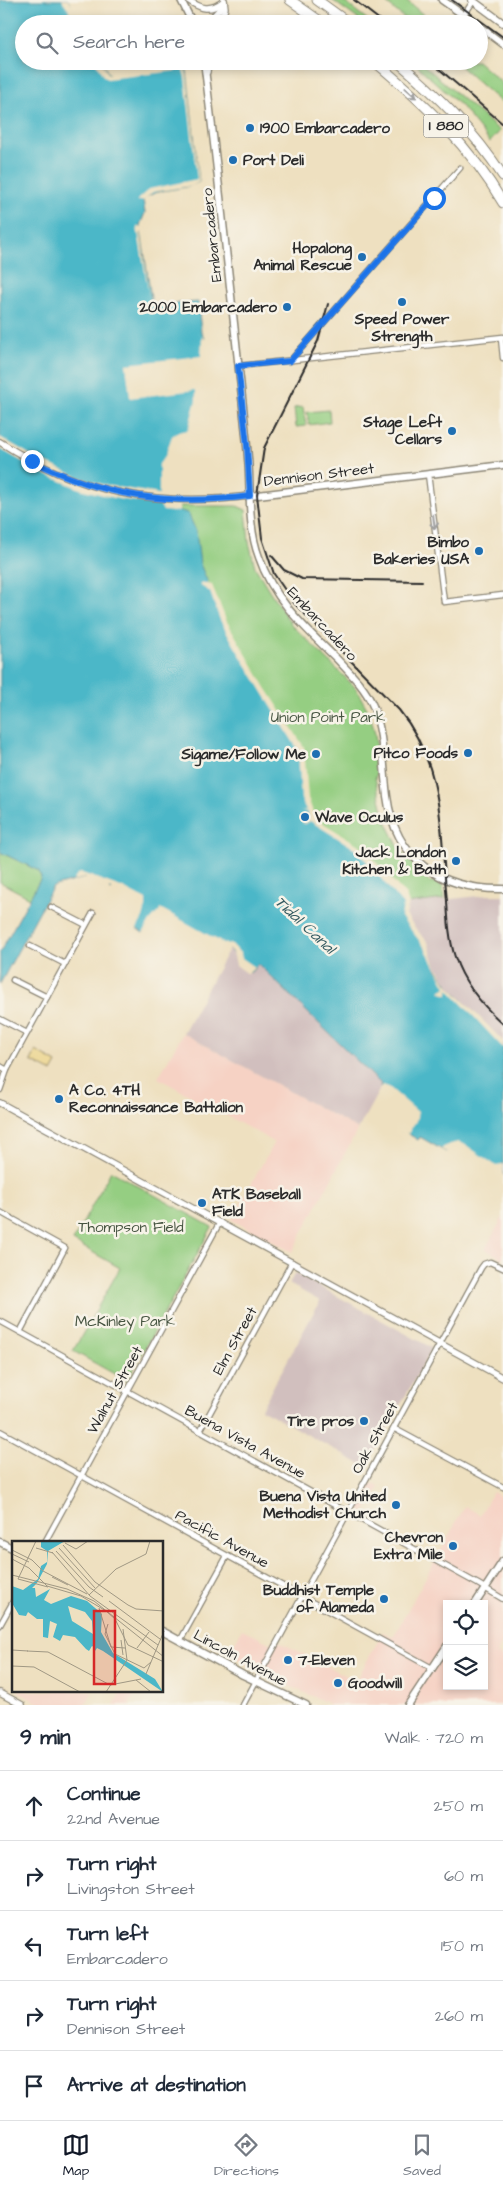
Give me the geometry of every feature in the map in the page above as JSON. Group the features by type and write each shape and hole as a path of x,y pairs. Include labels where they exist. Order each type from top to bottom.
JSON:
{"highway":[{"path":"290,0 311,15"},
{"path":"317,0 338,15"},
{"name":"I 880","path":"384,70 424,104 457,139 493,187 503,204"},
{"name":"I 880","path":"407,70 458,117 479,142 503,176"}],"main road":[{"path":"181,0 188,15"},
{"path":"442,0 464,15"},
{"path":"473,0 503,23"},
{"path":"488,33 503,44"},
{"name":"Embarcadero","path":"205,70 247,445 255,542 259,557 272,587 296,618 356,679 371,700 377,718 388,805 394,827 401,840 420,863 445,880 475,888 503,889"},
{"name":"Dennison Street","path":"250,496 503,465"},
{"path":"0,1542 12,1548"},
{"path":"478,1600 503,1561"},
{"name":"Lincoln Avenue","path":"164,1632 306,1705"},
{"path":"408,1705 443,1652"}],"street":[{"path":"188,0 205,9 212,9 224,1"},
{"path":"464,15 473,0"},
{"path":"223,15 225,8 224,1"},
{"path":"214,15 224,1"},
{"path":"206,77 207,70"},
{"path":"290,361 460,168"},
{"path":"238,366 502,337 503,358"},
{"name":"Dennison Street","path":"0,442 38,465 90,486 150,498 189,501 250,496"},
{"path":"428,474 444,602 503,595"},
{"path":"52,908 86,925"},
{"path":"0,1090 7,1070 93,913"},
{"path":"30,946 65,964"},
{"path":"14,980 47,998"},
{"path":"0,1019 27,1033"},
{"path":"0,1066 7,1070"},
{"path":"0,1103 503,1378"},
{"path":"0,1212 66,1248 20,1332"},
{"name":"Walnut Street","path":"46,1541 220,1222"},
{"name":"Elm Street","path":"200,1431 292,1262"},
{"name":"Oak Street","path":"243,1705 481,1268 487,1263 493,1262 503,1268"},
{"name":"Buena Vista Avenue","path":"0,1321 503,1599"},
{"path":"395,1429 503,1488"},
{"name":"Pacific Avenue","path":"0,1431 432,1668"},
{"path":"180,1641 227,1556"},
{"path":"0,1625 12,1604"},
{"path":"0,1693 22,1705"}],"shaded area":[{"path":"503,895 503,1043 449,986 405,916 407,904"},
{"path":"229,949 250,972 258,964 382,1085 358,1129 183,1033"},
{"path":"183,1033 358,1129 292,1252 232,1220 274,1142 158,1078"},
{"path":"503,1217 503,1259 485,1249"},
{"path":"295,1273 432,1348 366,1467 261,1409 320,1301 289,1284"},
{"path":"370,1483 379,1487 365,1513 356,1508"},
{"path":"493,1492 503,1498 503,1642 496,1653 503,1657 503,1705 327,1705 328,1703 267,1676 229,1654 242,1629 271,1644 274,1639 356,1681 383,1632 393,1637 465,1506 480,1515"},
{"path":"19,1692 92,1692 85,1705 42,1705"},
{"path":"120,1692 136,1692 129,1705 114,1705"}],"green space":[{"path":"332,0 342,0 361,15 353,15"},
{"path":"383,0 406,0 424,15 400,15"},
{"path":"422,70 429,70 500,131 490,142 461,106"},
{"path":"464,70 487,70 503,84 503,104"},
{"path":"303,407 306,426 296,427 294,408"},
{"path":"329,410 330,422 309,425 307,412"},
{"name":"Union Point Park","path":"180,506 237,506 246,510 249,542 255,567 291,624 355,687 370,714 375,734 379,769 375,778 385,819 400,850 417,869 417,873 430,882 443,886 444,899 407,904 313,819 224,620 173,512 179,511"},
{"path":"0,852 39,871 41,878 30,898 0,882"},
{"path":"111,1171 212,1227 127,1381 73,1351 120,1268 73,1241"}],"sand":[{"path":"36,1051 57,1063 52,1072 31,1061"}],"water":[{"name":"Tidal Canal","path":"0,0 68,0 76,15 15,15 15,70 106,70 110,76 172,70 187,71 199,182 185,187 157,192 143,199 145,213 140,225 152,305 198,302 201,332 204,338 201,402 190,433 176,437 167,456 162,472 163,489 172,509 188,513 196,531 200,564 224,620 302,748 305,799 313,819 360,848 403,896 405,917 426,943 437,970 449,986 503,1043 503,1176 449,1147 446,1152 420,1137 418,1140 407,1133 416,1115 380,1087 381,1084 258,964 250,973 229,949 159,916 143,933 136,928 142,907 88,877 52,888 0,984 0,952 41,878 39,871 0,852"}],"pier":[{"path":"62,0 68,0 78,15 71,15"},
{"path":"100,70 106,70 109,75 145,70 183,70 107,79"},
{"path":"183,70 186,70 187,75 199,182 192,186 153,192 143,201 138,201 149,189 197,179"},
{"path":"143,226 144,232 141,233 150,301 137,227"},
{"path":"202,336 207,342 206,355 204,355 206,367 204,389 202,389 202,404 193,434 178,439 164,469 167,495 174,507 180,508 179,511 163,511 160,505 118,499 80,489 46,475 0,449 0,437 38,459 81,478 105,485 159,494 159,464 165,456 172,436 178,432 188,430 196,400 196,390 130,398 126,364 201,356"},
{"path":"201,582 212,585 226,620 304,747 308,798 315,818 362,847 406,895 409,904 406,915 428,942 437,970 449,986 503,1041 503,1048 448,989 448,994 440,991 446,987 425,948 401,917 403,905 357,850 310,821 305,824 299,820 305,822 309,818 307,812 301,811 306,810 301,799 298,750 234,645 220,620 210,592 201,586"},
{"path":"82,873 121,887 146,900 143,918 135,932 133,927 139,908 113,893 110,888 108,890 85,878 73,881 77,874"},
{"path":"160,908 223,943 232,944 241,954 242,958 255,967 248,974 236,965 233,952 229,949 227,951 220,950 159,919 146,935 142,935 150,921 159,913"},
{"path":"382,1085 389,1087 418,1112 416,1121 408,1134 406,1132 413,1117 379,1090"},
{"path":"458,1142 466,1145 495,1165 503,1164 503,1178 450,1150 446,1152 441,1149"}],"railway":[{"path":"354,0 373,15"},
{"path":"452,0 473,15"},
{"path":"488,26 503,37"},
{"path":"440,70 503,124"},
{"path":"328,304 318,341 264,448 257,495 262,538 274,574 294,603 399,710 414,731 433,777 438,801 449,929 455,957 474,993 503,1024"},
{"path":"271,555 284,570 302,579 422,581"}],"place":[{"name":"1900 Embarcadero","path":"250,128"},
{"name":"Port Deli","path":"233,160"},
{"name":"Hopalong Animal Rescue","path":"362,257"},
{"name":"Speed Power Strength","path":"402,302"},
{"name":"2000 Embarcadero","path":"287,307"},
{"name":"Stage Left Cellars","path":"452,431"},
{"name":"Bimbo Bakeries USA","path":"479,551"},
{"name":"Pitco Foods","path":"468,753"},
{"name":"Sigame/Follow Me","path":"316,754"},
{"name":"Wave Oculus","path":"305,817"},
{"name":"Jack London Kitchen & Bath","path":"456,861"},
{"name":"A Co. 4TH Reconnaissance Battalion","path":"59,1099"},
{"name":"ATK Baseball Field","path":"202,1203"},
{"name":"Tire pros","path":"364,1421"},
{"name":"Buena Vista United Methodist Church","path":"396,1505"},
{"name":"Chevron Extra Mile","path":"453,1546"},
{"name":"Buddhist Temple of Alameda","path":"384,1599"},
{"name":"7-Eleven","path":"288,1660"},
{"name":"Goodwill","path":"338,1683"}],"route":[{"path":"32,461 51,471 90,486 130,495 189,501 250,496 247,445 238,366 290,361 434,198"}],"park label":[{"name":"Thompson Field","path":"131,1227"},
{"name":"McKinley Park","path":"125,1321"}]}
